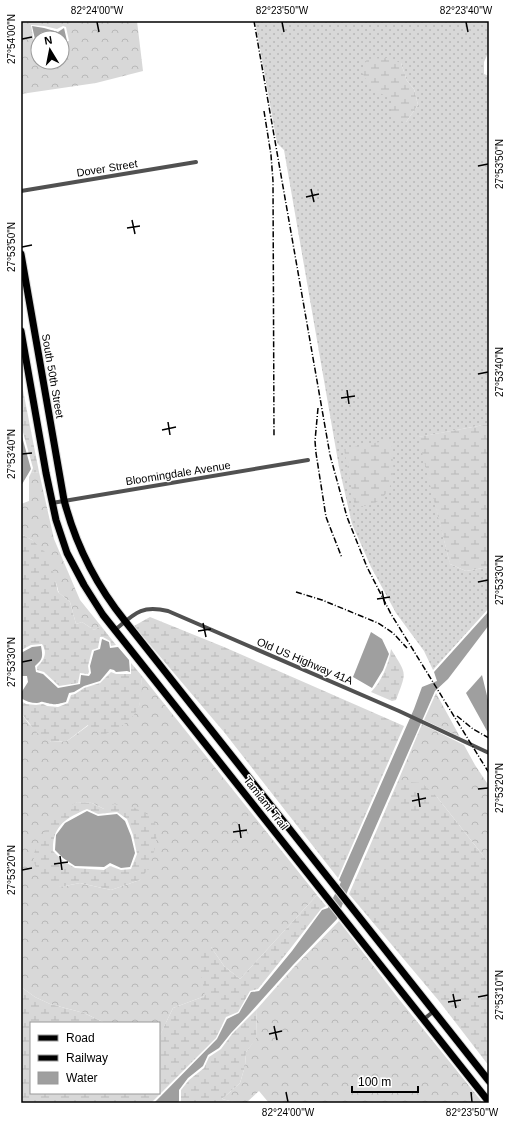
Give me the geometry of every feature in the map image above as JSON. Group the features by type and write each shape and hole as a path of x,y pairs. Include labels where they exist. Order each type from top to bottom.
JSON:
{"main road":[{"name":"South 50th Street","path":"21,254 64,500"},
{"path":"21,331 51,503"},
{"name":"Tamiami Trail","path":"64,500 74,533 88,566 105,594 125,622 489,1081"},
{"name":"Tamiami Trail","path":"51,503 67,553 94,601 115,630 489,1102"}],"street":[{"name":"Dover Street","path":"21,191 196,162"},
{"name":"Bloomingdale Avenue","path":"51,503 308,460"},
{"name":"Old US Highway 41A","path":"115,630 139,611 154,608 168,611 424,722 489,753"},
{"path":"424,1019 434,1011"}],"green space":[{"path":"21,21 137,21 143,71 96,83 21,94"},
{"path":"255,21 489,21 489,51 484,62 484,74 489,76 489,424 419,437 450,564 466,571 489,567 489,608 433,670 424,651 396,613 371,567 352,524 339,467 284,150 277,143","holes":["401,63 407,81 414,89 418,105 406,122 391,107"]},
{"path":"388,58 401,63 407,81 414,89 418,105 406,122 399,121 391,115 391,98 373,88 361,71 367,59"},
{"path":"21,380 39,472 31,473 33,468 21,425"},
{"path":"489,424 489,567 466,571 450,564 418,437"},
{"path":"390,440 393,458 393,476 387,492 373,504 355,507 344,449"},
{"path":"39,472 54,539 80,600 101,626 94,630 82,622 76,624 70,602 59,593 56,583 32,540 21,534 21,504 29,501 29,477 31,473"},
{"path":"21,534 32,540 45,552 52,567 58,592 70,602 76,624 82,622 94,630 101,626 116,645 111,646 110,641 100,637 98,648 92,650 88,666 89,672 88,674 80,673 78,683 59,686 44,672 37,670 37,667 42,662 45,653 42,644 31,645 21,650"},
{"path":"150,617 224,647 404,726 338,878 224,732 134,626"},
{"path":"391,649 404,673 396,700 392,701 371,692 384,672"},
{"path":"131,663 142,676 140,703 133,716 113,731 102,735 91,729 88,725 67,741 51,742 37,733 21,713 21,701 26,704 43,704 58,707 68,703 71,695 84,688 100,683 111,672 116,674 131,674"},
{"path":"142,676 317,895 240,979 224,966 211,947 205,996 173,1008 160,1035 160,1022 103,1022 84,1013 50,1004 35,997 21,987 21,713 29,724 51,742 67,741 89,725 139,706","holes":["77,802 92,803 104,809 149,815 140,880 111,890 80,883 60,887 34,854"]},
{"path":"436,693 460,737 424,720"},
{"path":"422,724 464,745 489,786 489,863 437,797 398,781"},
{"path":"398,781 422,783 437,797 489,863 489,1066 439,1001 349,894"},
{"path":"77,802 92,803 104,809 114,804 133,807 149,815 157,827 156,844 150,866 140,880 111,890 80,883 60,887 44,882 35,865 35,852 51,822 59,813","holes":["87,809 98,814 117,812 127,819 133,835 137,854 131,869 121,870 110,866 104,870 75,868 62,860 53,851 55,835 62,824 73,816"]},
{"path":"317,895 326,906 321,909 258,989 250,991 238,1012 226,1017 216,1038 160,1094 160,1035 173,1008 205,996 197,952 211,947 224,966 240,979"},
{"path":"339,921 398,998 483,1103 269,1103 259,1091 246,1103 238,1103 222,1099 240,1083 245,1066 246,1052 256,1038 257,1009 294,967"},
{"path":"21,987 35,997 50,1004 84,1013 103,1022 30,1022 30,1094 160,1094 151,1103 21,1103"},
{"path":"257,1009 256,1039 246,1052 245,1066 240,1083 222,1099 238,1103 181,1103 181,1090 189,1080 204,1068 209,1057 221,1049 232,1034"}],"water":[{"path":"32,26 51,30 33,30"},
{"path":"21,433 31,469 21,486"},
{"path":"489,611 489,625 448,679 435,691 348,890 337,919 293,965 219,1048 208,1055 203,1066 188,1078 179,1090 178,1103 154,1103 217,1039 227,1019 239,1013 251,992 259,991 292,951 322,910 328,908 341,882 339,880 414,709 422,687 437,681 434,672"},
{"path":"371,632 382,639 389,654 383,670 372,688 353,677"},
{"path":"102,639 109,642 110,648 118,647 129,660 130,672 116,672 110,669 100,681 69,693 66,702 62,703 33,703 21,698 21,693 28,682 27,676 21,676 21,653 32,647 41,646 42,658 35,666 36,672 43,674 58,688 80,684 81,675 89,676 91,673 90,666 94,651 100,649"},
{"path":"482,675 489,704 489,732 487,731 466,693"},
{"path":"87,811 98,816 117,814 125,821 131,836 135,853 130,867 121,868 110,863 104,867 75,866 63,858 55,850 56,835 65,823"}],"railway":[{"path":"254,21 330,455 347,517 367,567 391,614 489,773"},
{"path":"264,111 271,155 273,181 274,436"},
{"path":"318,408 315,441 326,517 342,558"},
{"path":"296,592 322,600 378,623 393,633 407,648"},
{"path":"457,716 473,729 489,738"}]}
